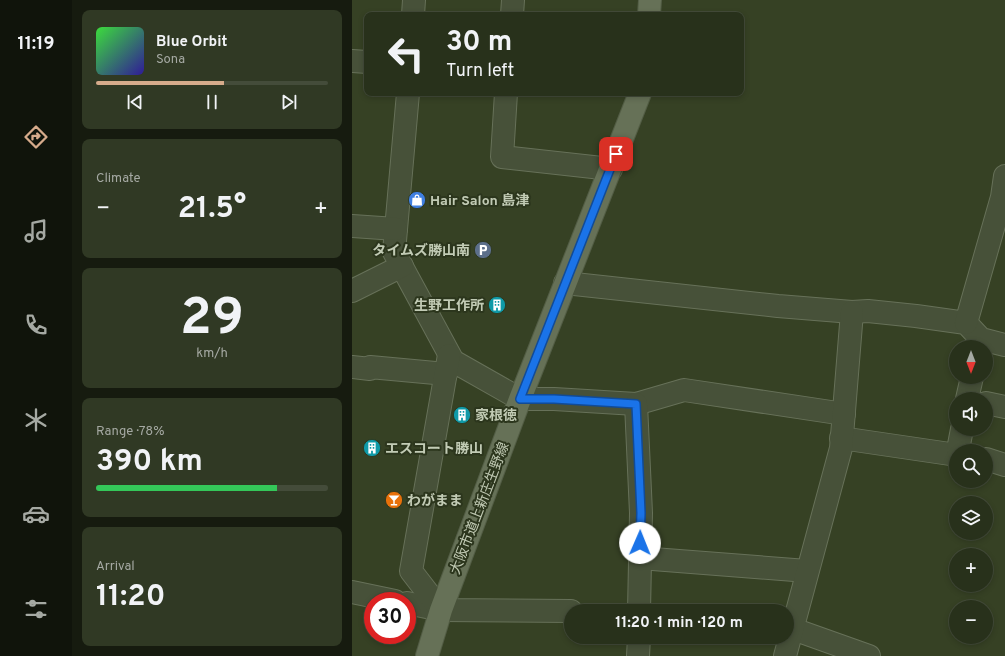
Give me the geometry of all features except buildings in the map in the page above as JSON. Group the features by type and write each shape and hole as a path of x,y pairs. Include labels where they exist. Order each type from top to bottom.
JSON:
{"main road":[{"path":"649,12 650,0"},
{"name":"大阪市道上新庄生野線","path":"428,656 441,610 520,399 639,96"}],"street":[{"path":"413,12 414,0"},
{"path":"512,12 513,0"},
{"path":"352,61 364,62"},
{"path":"408,96 394,252 448,364 411,571 441,610"},
{"path":"506,96 502,157 611,169"},
{"path":"966,323 1002,197 1005,176"},
{"path":"352,226 396,229"},
{"path":"352,292 402,266"},
{"path":"565,283 778,306 852,312 868,311 916,316 966,323 978,340"},
{"path":"794,625 807,571 841,448 852,312"},
{"path":"993,345 1005,346"},
{"path":"352,367 370,369 370,366 448,364 453,362 520,399 554,399 636,404 684,390 844,414"},
{"path":"636,404 641,513 639,604"},
{"path":"993,404 1005,407"},
{"path":"842,438 950,454 961,443"},
{"path":"993,462 1005,466"},
{"path":"640,558 807,571"},
{"path":"352,592 364,595"},
{"path":"416,605 441,610 564,612"},
{"path":"794,629 868,656"},
{"path":"638,656 639,644"},
{"path":"785,656 789,644"}],"place":[{"name":"Hair Salon 島津","path":"417,200"},
{"name":"タイムズ勝山南","path":"483,250"},
{"name":"生野工作所","path":"497,305"},
{"name":"家根徳","path":"462,415"},
{"name":"エスコート勝山","path":"372,448"},
{"name":"わがまま","path":"394,500"}],"route":[{"path":"616,154 520,399 554,399 636,404 641,513 640,543"}]}
